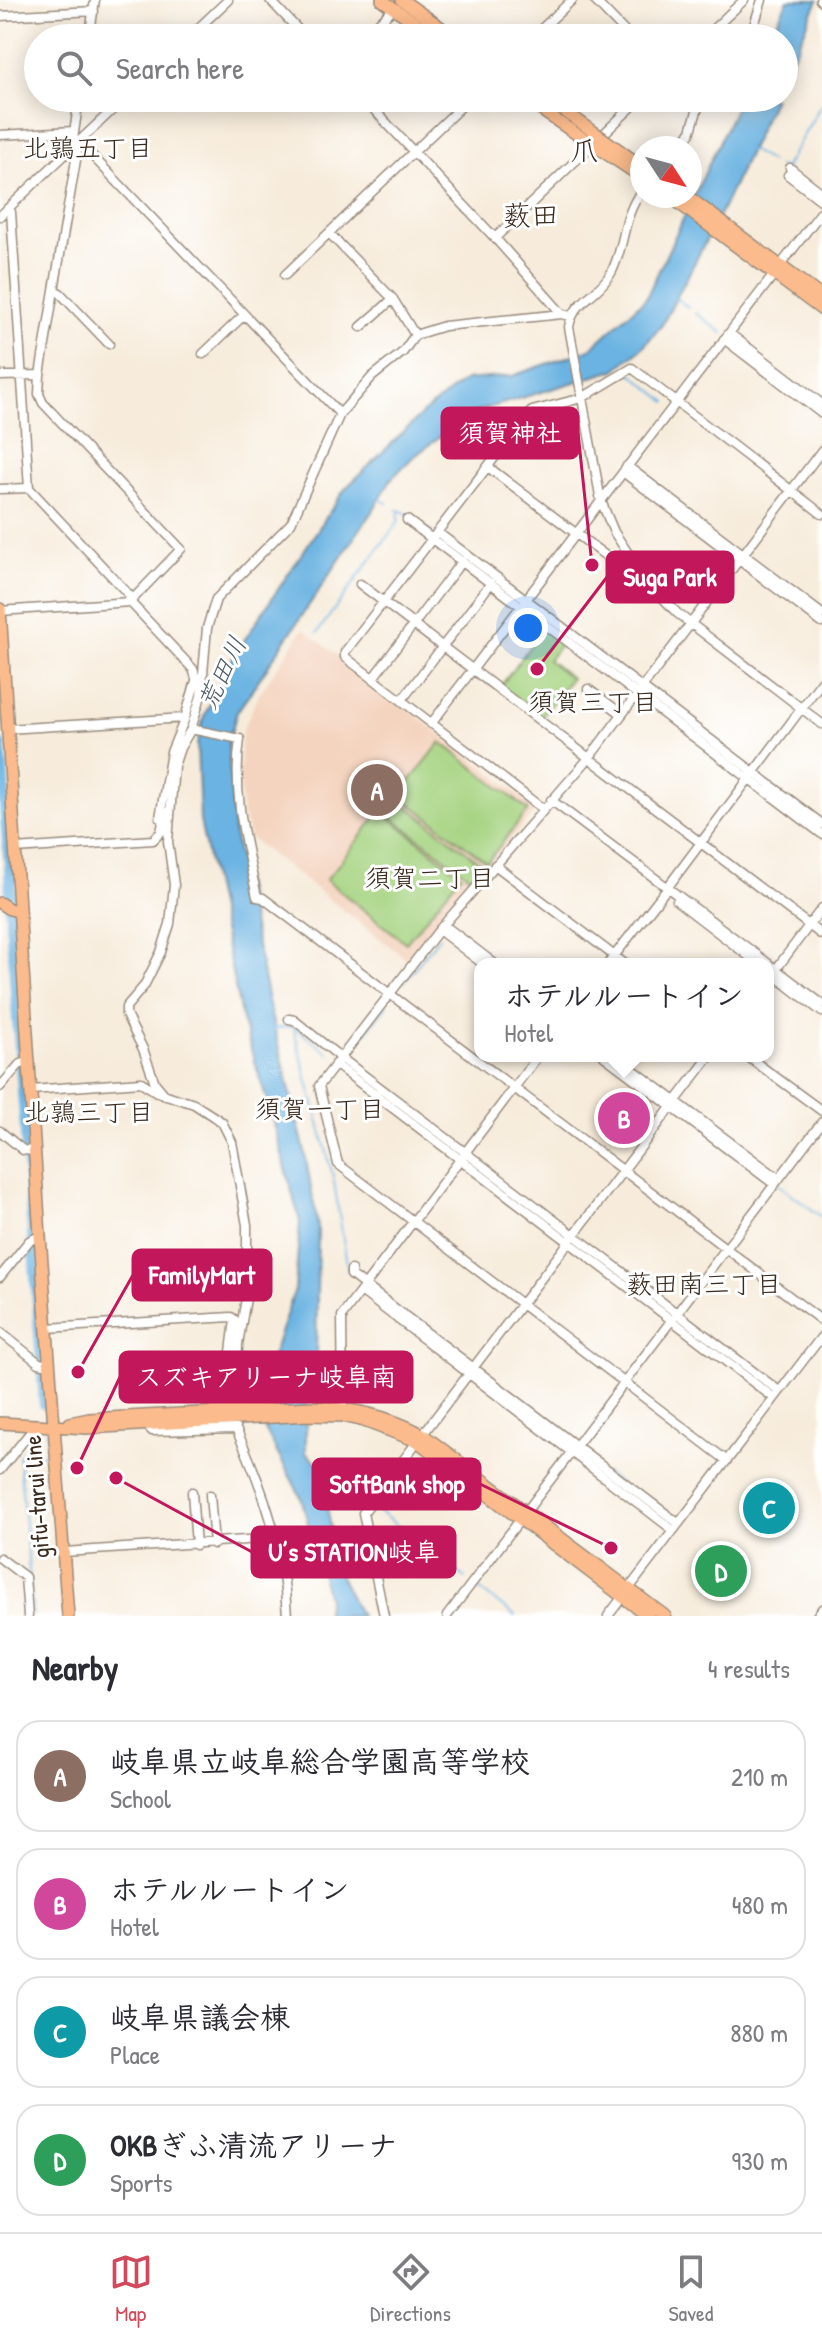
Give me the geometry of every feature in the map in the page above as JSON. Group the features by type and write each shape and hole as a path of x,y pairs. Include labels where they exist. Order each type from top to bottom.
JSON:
{"main road":[{"path":"382,0 400,2 434,24"},
{"path":"400,2 423,24"},
{"path":"550,112 630,164"},
{"path":"559,112 569,122"},
{"path":"696,208 778,270 822,310"},
{"path":"778,270 822,297"},
{"name":"gifu-tarui line","path":"0,610 4,721 15,849 10,909 24,1063 31,1090 29,1151 35,1238 47,1328 45,1364 54,1426 68,1616"},
{"path":"54,1426 89,1419 337,1410 419,1438 626,1593 665,1616"},
{"path":"0,1423 87,1428 246,1414"},
{"path":"626,1593 648,1616"}],"street":[{"path":"92,24 95,0"},
{"path":"203,24 228,0"},
{"path":"270,0 293,24"},
{"path":"547,24 572,0"},
{"path":"594,0 617,24"},
{"path":"719,24 744,0"},
{"path":"754,24 762,0"},
{"path":"377,24 400,2"},
{"path":"0,16 94,11"},
{"path":"77,112 73,140 340,414"},
{"path":"0,216 110,112"},
{"path":"376,112 567,315 601,501 614,532 645,579 691,624 822,724"},
{"path":"285,275 455,112"},
{"path":"495,238 626,112"},
{"path":"688,136 697,112"},
{"path":"0,135 74,131"},
{"path":"0,610 131,600 181,549 43,403 39,394 78,143"},
{"path":"822,193 789,172 822,201"},
{"path":"8,208 11,212 29,488 197,677 198,709"},
{"path":"165,1095 155,1083 126,1015 126,1007 144,986 161,952 170,924 174,885 168,841 174,766 180,748 195,730 207,628 216,599 291,523 340,414 372,377 403,352 415,335 444,326 567,315 601,287 611,274 625,220 632,208"},
{"path":"431,724 822,211"},
{"path":"329,233 393,299 415,335"},
{"path":"54,290 109,344"},
{"path":"361,327 393,299"},
{"path":"203,354 244,315"},
{"path":"726,336 822,404"},
{"path":"726,336 822,414"},
{"path":"751,958 666,890 431,724 345,657 345,652 532,411 581,395 632,368 822,514"},
{"path":"0,376 40,375"},
{"path":"726,1460 338,1164 319,1086 441,928 589,758 822,450"},
{"path":"488,467 639,581 645,579"},
{"path":"625,469 822,623"},
{"path":"0,489 29,488"},
{"path":"407,520 435,536 751,775 822,824"},
{"path":"435,536 462,561 523,603"},
{"path":"741,557 822,614"},
{"path":"373,678 462,561"},
{"path":"402,700 491,583"},
{"path":"360,584 822,935"},
{"path":"159,836 171,752 197,677"},
{"path":"614,956 822,681"},
{"path":"588,689 622,714"},
{"path":"4,721 185,718"},
{"path":"195,730 240,739 237,765 239,807 257,897 263,898 474,1059"},
{"path":"751,775 822,834"},
{"path":"15,849 153,840 159,836 170,796"},
{"path":"495,865 617,958"},
{"path":"666,890 751,958"},
{"path":"774,970 822,908"},
{"path":"441,928 476,958"},
{"path":"441,928 486,958"},
{"path":"774,976 822,1004"},
{"path":"774,976 822,1012"},
{"path":"289,1019 294,1020 338,1061 777,1395"},
{"path":"477,1062 822,1321"},
{"path":"337,1410 342,1316 533,1062"},
{"path":"613,1062 776,1181"},
{"path":"622,1062 673,1104"},
{"path":"384,1616 363,1513 705,1062"},
{"path":"755,1062 822,1111"},
{"path":"0,1087 24,1063"},
{"path":"31,1090 138,1081 209,1112 222,1122 232,1142 247,1225 247,1293 238,1344 238,1371"},
{"path":"447,1616 822,1122"},
{"path":"0,1131 29,1151"},
{"path":"0,1277 35,1238"},
{"path":"351,1270 351,1275 363,1288 676,1527"},
{"path":"47,1328 231,1317 235,1320 231,1352 246,1414"},
{"path":"0,1332 45,1364"},
{"path":"608,1616 822,1336"},
{"path":"0,1470 37,1424"},
{"path":"146,1425 152,1431 236,1429 262,1487 278,1538 287,1616"},
{"path":"192,1492 196,1545"},
{"path":"210,1495 214,1544"},
{"path":"64,1552 278,1538"},
{"path":"0,1558 25,1577 28,1616"},
{"path":"817,1616 822,1609"}],"shaded area":[{"path":"303,629 537,808 409,961 250,838 242,812 242,731 258,696"}],"green space":[{"path":"545,626 563,641 548,660 571,678 540,719 500,687"},
{"path":"441,742 528,810 487,862 399,795"},
{"path":"393,795 485,866 474,880 382,810"},
{"path":"381,811 461,875 406,943 326,880"}],"water":[{"path":"788,0 818,0 798,45 798,24 776,24"},
{"path":"733,112 768,112 722,210 662,325 643,347 615,370 471,413 411,459 391,479 237,712 228,743 234,833 271,1015 304,1148 318,1227 316,1360 306,1394 306,1453 319,1464 340,1576 360,1616 325,1616 328,1598 301,1497 264,1428 258,1398 295,1289 300,1222 242,1020 200,821 197,744 204,716 231,660 345,489 423,413 465,380 512,376 590,349 646,298 688,208 702,208 702,179"}],"waterway":[{"path":"784,169 822,103"},
{"path":"748,149 771,162"},
{"path":"778,166 789,172"},
{"path":"676,298 688,307"},
{"path":"695,313 723,333"},
{"path":"631,373 667,402"},
{"path":"378,498 387,503"},
{"path":"397,510 432,533"},
{"path":"317,633 398,522 399,511"},
{"path":"484,572 520,600"},
{"path":"526,605 552,624"},
{"path":"683,724 748,773"},
{"path":"0,745 45,1404"},
{"path":"754,778 780,797"},
{"path":"404,982 440,936"},
{"path":"347,1057 387,1005"},
{"path":"293,1026 333,1176 348,1271"},
{"path":"273,1029 293,1026 329,1053"},
{"path":"778,1184 822,1217"},
{"path":"596,1257 669,1312"},
{"path":"45,1404 46,1421"},
{"path":"33,1616 19,1457 23,1451 41,1455 49,1453 47,1431"},
{"path":"605,1473 619,1483"},
{"path":"324,1501 357,1495 365,1502"},
{"path":"374,1508 465,1578"},
{"path":"475,1586 515,1616"}],"place":[{"name":"須賀神社","path":"592,565"},
{"name":"Suga Park","path":"537,669"},
{"name":"岐阜県立岐阜総合学園高等学校","path":"377,790"},
{"name":"ホテルルートイン","path":"624,1118"},
{"name":"FamilyMart","path":"78,1372"},
{"name":"スズキアリーナ岐阜南","path":"77,1468"},
{"name":"U’s STATION岐阜","path":"116,1478"},
{"name":"岐阜県議会棟","path":"769,1508"},
{"name":"SoftBank shop","path":"611,1548"},
{"name":"OKBぎふ清流アリーナ","path":"721,1571"}],"district":[{"name":"北鶉五丁目","path":"88,148"},
{"name":"爪","path":"584,150"},
{"name":"薮田","path":"531,215"},
{"name":"須賀三丁目","path":"593,702"},
{"name":"須賀二丁目","path":"430,878"},
{"name":"須賀一丁目","path":"320,1109"},
{"name":"北鶉三丁目","path":"89,1112"},
{"name":"薮田南三丁目","path":"704,1284"}],"water label":[{"name":"荒田川","path":"222,673"}]}
